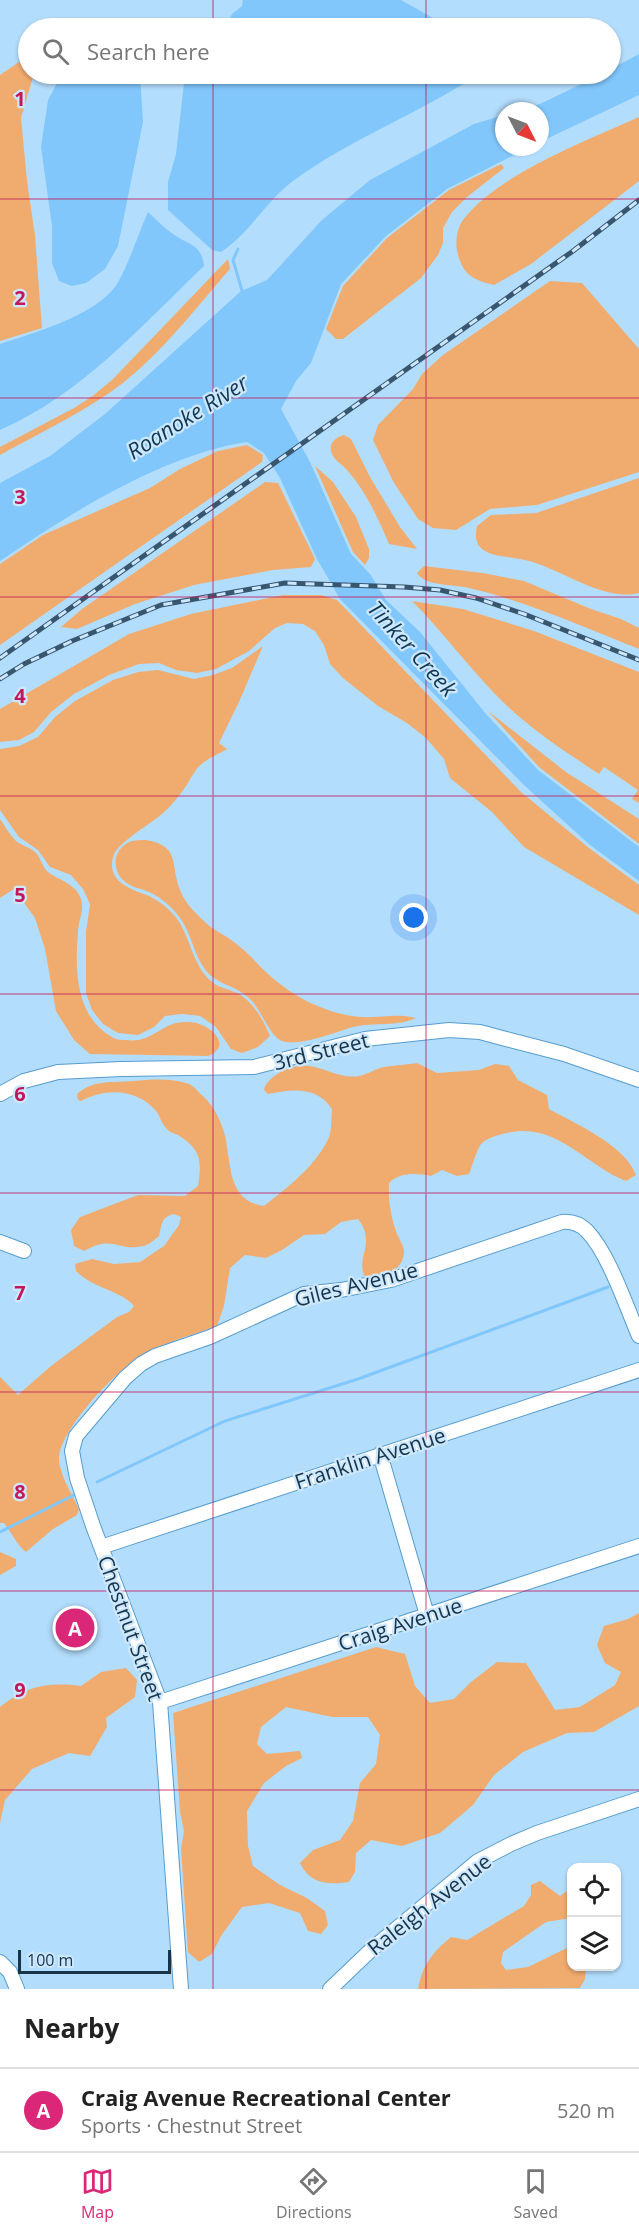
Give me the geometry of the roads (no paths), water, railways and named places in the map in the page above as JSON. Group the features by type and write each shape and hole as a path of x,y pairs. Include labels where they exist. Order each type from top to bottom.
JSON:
{"street":[{"name":"3rd Street","path":"0,1094 24,1082 57,1072 254,1067 365,1039 463,1030 480,1032 564,1054 639,1080"},
{"name":"Giles Avenue","path":"171,1352 210,1337 304,1294 341,1290 391,1280 562,1222 574,1222 580,1225 592,1238 607,1262 639,1336"},
{"path":"0,1242 24,1251"},
{"name":"Chestnut Street","path":"171,1352 155,1356 129,1374 76,1436 73,1444 74,1468 101,1547 160,1702 181,1989"},
{"name":"Franklin Avenue","path":"101,1547 639,1370"},
{"path":"380,1454 427,1615"},
{"name":"Craig Avenue","path":"160,1702 639,1546"},
{"name":"Raleigh Avenue","path":"330,1989 358,1960 478,1862 537,1833 639,1799"},
{"path":"0,1962 10,1972 17,1989"}],"water":[{"path":"243,0 401,0 433,18 230,18 242,6"},
{"path":"639,54 639,95 549,138 549,102 544,102 581,84 621,84 621,64"},
{"path":"57,84 141,84 143,122 118,246 105,269 86,283 72,286 59,281 52,263 52,226 41,147 48,100"},
{"path":"184,84 463,84 338,152 293,181 274,198 241,236 221,252 212,250 168,210 168,182 176,154"},
{"path":"495,118 495,156 512,156 447,189 386,236 341,284 311,363 296,381 281,409 310,462 351,554 370,574 386,600 420,632 486,714 538,770 639,847 639,881 590,845 525,786 340,599 317,559 280,478 264,453 247,442 183,459 118,488 0,561 0,483 50,456 105,414 241,291 267,280 322,220 370,180 474,124"},
{"path":"148,212 170,232 197,249 204,266 84,379 29,415 0,430 0,344 64,322 108,295 121,277"}],"waterway":[{"path":"238,249 233,260 243,294"},
{"path":"97,1482 225,1421 358,1379 608,1287"},
{"path":"0,1532 74,1495"}],"railway":[{"path":"0,658 573,251 639,200"},
{"path":"0,679 24,664 72,641 161,605 285,583 440,590 476,598 524,614 639,660"}],"place":[{"name":"Craig Avenue Recreational Center","path":"75,1628"}],"water label":[{"name":"Roanoke River","path":"187,416"},
{"name":"Tinker Creek","path":"413,648"}]}
